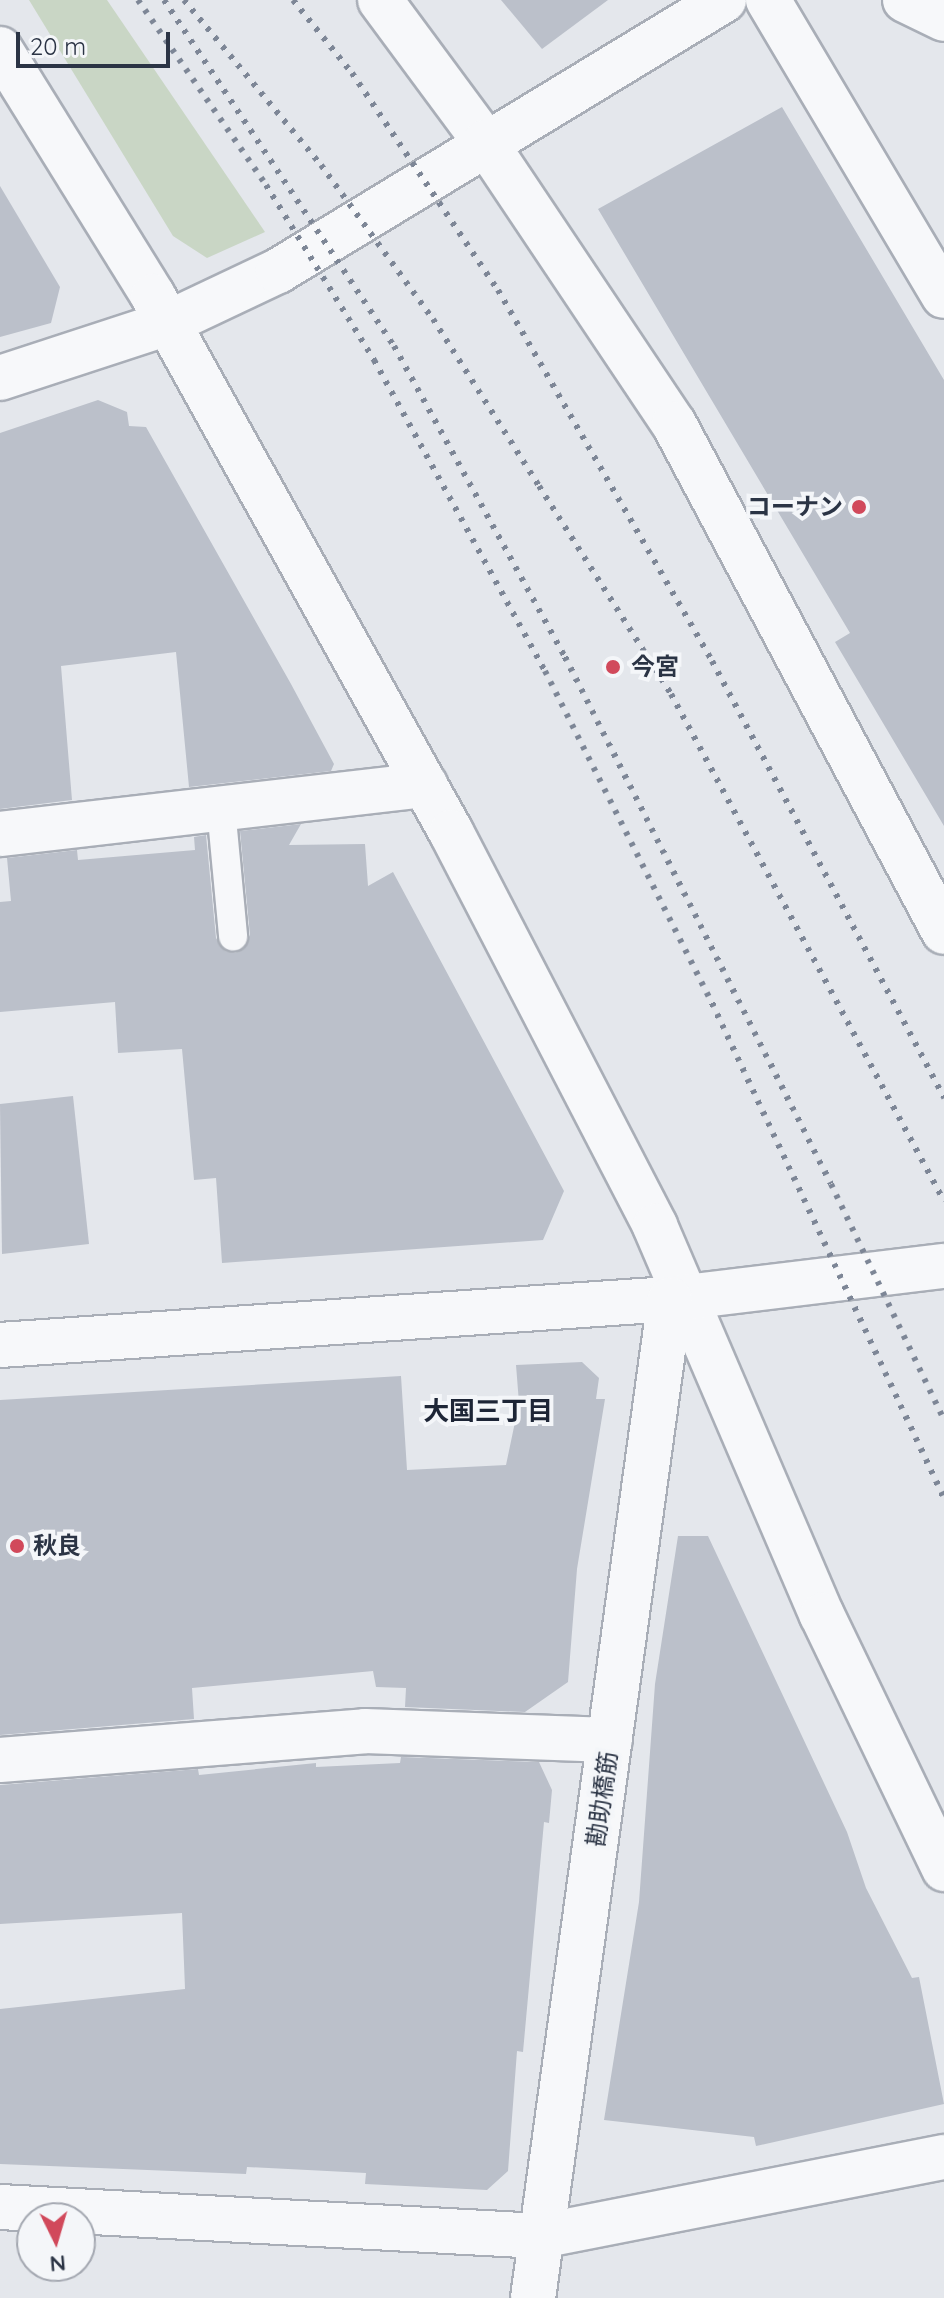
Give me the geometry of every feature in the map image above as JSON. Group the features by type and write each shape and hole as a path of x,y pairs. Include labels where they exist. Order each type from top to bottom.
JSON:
{"street":[{"path":"380,0 485,142 674,424 944,932"},
{"path":"0,378 168,323 278,271 485,142 724,0"},
{"path":"768,0 944,296"},
{"path":"905,0 944,19"},
{"path":"0,49 168,323 425,785 648,1211 678,1299 822,1615 944,1869"},
{"path":"0,834 425,785"},
{"path":"0,1345 678,1299 944,1266"},
{"name":"勘助橋筋","path":"533,2298 610,1740 678,1299"},
{"path":"0,1760 365,1731 610,1740"},
{"path":"0,2207 541,2236 944,2157"}],"lane":[{"path":"221,808 233,936"}],"green space":[{"path":"29,0 107,0 265,232 207,258 173,236"}],"building":[{"path":"501,0 608,0 542,49"},
{"name":"コーナン","path":"782,107 944,380 944,826 835,642 850,633 598,209"},
{"path":"0,186 60,287 51,323 0,337"},
{"path":"98,400 127,412 129,426 146,427 291,684 334,764 331,771 189,787 176,652 61,666 72,800 0,809 0,433"},
{"path":"301,824 289,845 365,844 368,886 393,872 564,1191 543,1240 222,1263 216,1178 194,1180 182,1049 118,1053 115,1002 0,1012 0,902 11,901 7,858 77,850 78,860 195,850 194,837 206,835 216,938 225,951 235,953 243,949 250,935 240,831"},
{"path":"73,1096 89,1244 2,1254 0,1104"},
{"path":"582,1362 599,1378 596,1399 605,1399 577,1569 568,1682 525,1712 405,1707 406,1688 376,1687 373,1671 192,1688 194,1719 0,1735 0,1400 401,1376 407,1470 506,1465 519,1403 516,1365"},
{"path":"678,1536 708,1536 847,1832 866,1888 912,1978 919,1977 944,2104 756,2146 754,2137 604,2120 639,1902 655,1684"},
{"path":"401,1757 539,1762 552,1790 549,1823 544,1822 523,2052 517,2051 508,2171 487,2190 365,2184 366,2173 247,2167 246,2174 0,2164 0,2009 185,1989 182,1913 0,1924 0,1785 198,1769 199,1775 316,1763 316,1767 400,1763"}],"railway":[{"path":"138,0 266,185 374,360 545,671 712,1003 944,1498"},
{"path":"164,0 394,346 565,657 831,1184 944,1420"},
{"path":"184,0 321,165 433,319 671,694 944,1201"},
{"path":"293,0 352,73 498,290 712,661 944,1098"}],"place":[{"name":"コーナン","path":"859,507"},
{"name":"今宮","path":"613,667"},
{"name":"秋良","path":"17,1546"}],"district":[{"name":"大国三丁目","path":"488,1411"}]}
